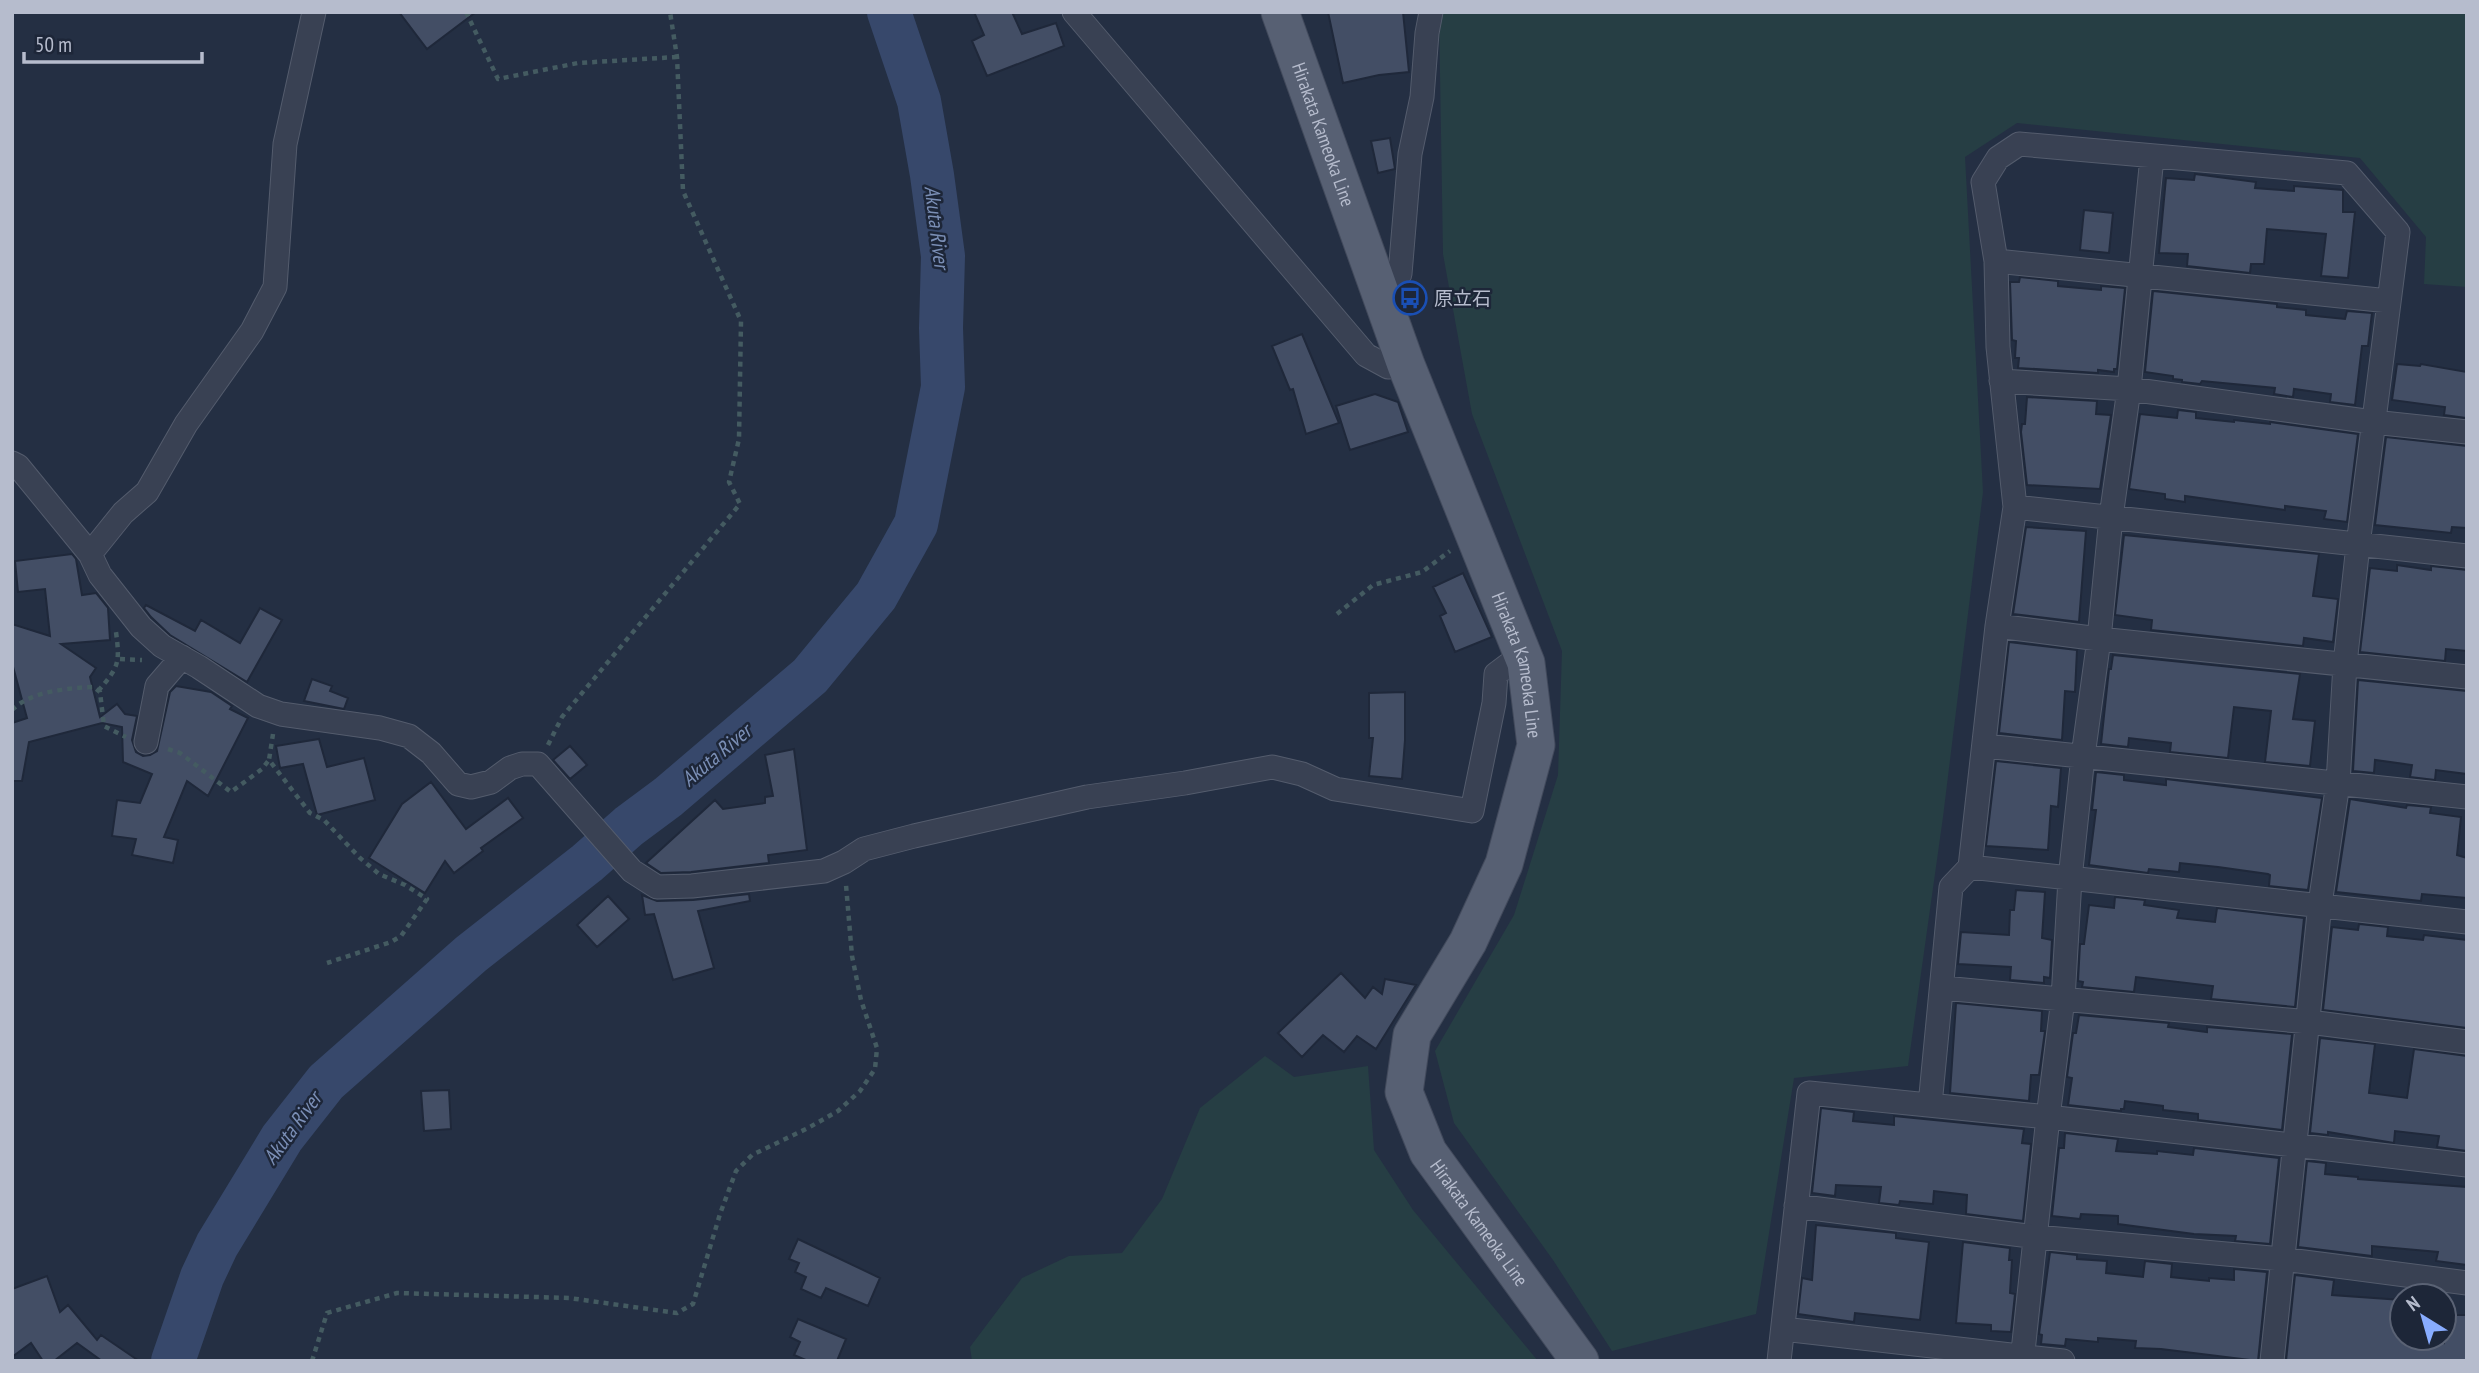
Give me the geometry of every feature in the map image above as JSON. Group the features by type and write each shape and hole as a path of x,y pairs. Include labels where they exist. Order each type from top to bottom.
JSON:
{"main road":[{"name":"Hirakata Kameoka Line","path":"1280,12 1406,365 1525,663 1536,745 1504,864 1468,942 1412,1035 1404,1092 1428,1152 1580,1361"}],"street":[{"path":"90,554 123,513 147,492 186,424 251,331 275,287 285,144 314,12"},
{"path":"1073,12 1366,355 1388,367 1406,365"},
{"path":"1382,294 1400,274 1410,154 1422,97 1431,12"},
{"path":"1930,1105 1951,887 1970,867 1997,626 2015,507 1998,347 1996,261 1983,182 1998,158 2019,144 2347,173 2398,232 2358,545 2345,664 2338,783 2320,904 2272,1361"},
{"path":"2022,1359 2063,999 2070,879 2083,756 2129,389 2152,157"},
{"path":"1996,261 2389,301"},
{"path":"2001,382 2129,389 2467,432"},
{"path":"12,463 18,466 90,554 100,575 141,626 182,657 258,706 276,712 380,728 409,736 431,753 458,784 471,788 491,782 510,768 522,764 538,764 632,871 657,887 692,886 824,871 864,849 914,836 1073,800 1272,767 1302,774 1335,789 1472,811 1496,674 1507,665 1525,663"},
{"path":"2015,507 2467,556"},
{"path":"1997,626 2467,677"},
{"path":"146,743 157,686 182,657"},
{"path":"1984,746 2467,797"},
{"path":"1970,867 2467,922"},
{"path":"1943,988 2309,1022 2467,1042"},
{"path":"1779,1361 1809,1093 2295,1144 2467,1165"},
{"path":"1796,1206 2036,1237 2283,1259 2467,1283"},
{"path":"1783,1329 2022,1359 2063,1361"}],"path":[{"path":"466,12 498,79 578,63 677,57"},
{"path":"538,764 562,717 740,504 729,482 739,439 741,321 683,191 677,57 670,12"},
{"path":"1337,614 1373,585 1422,572 1473,533"},
{"path":"98,691 120,659 113,607 120,601"},
{"path":"12,710 21,701 67,688 94,687 98,691 104,726 124,737 180,753 231,792 262,769 269,760 276,712"},
{"path":"269,760 310,813 324,820 360,858 379,874 405,885 427,899 401,936 391,943 327,963"},
{"path":"312,1361 327,1313 397,1293 569,1298 677,1313 693,1304 736,1171 752,1154 838,1111 860,1091 875,1069 877,1048 852,956 844,862"}],"green space":[{"path":"1439,12 2467,12 2467,287 2424,284 2426,237 2360,158 2017,123 1965,157 1983,492 1943,817 1908,1066 1794,1078 1756,1314 1612,1351 1553,1260 1454,1123 1435,1051 1514,915 1558,775 1562,651 1472,414 1443,254"},
{"path":"1265,1056 1294,1077 1368,1066 1374,1150 1413,1210 1538,1361 972,1361 970,1347 1022,1278 1069,1256 1122,1253 1162,1199 1200,1108"}],"building":[{"path":"399,12 476,12 427,49"},
{"path":"974,12 1012,12 1022,34 1056,23 1064,46 987,76 972,41 984,35"},
{"path":"1328,12 1403,12 1409,72 1343,83"},
{"path":"1390,138 1395,169 1378,173 1371,141"},
{"path":"2195,174 2256,182 2255,188 2294,191 2294,186 2343,190 2343,212 2355,212 2348,278 2321,276 2326,234 2267,229 2264,264 2251,264 2250,273 2187,266 2188,254 2159,253 2166,178 2194,180"},
{"path":"2084,210 2113,213 2109,253 2080,250"},
{"path":"2020,277 2058,281 2058,286 2101,290 2101,286 2125,288 2117,369 2114,369 2114,372 2098,370 2098,373 2018,368 2019,358 2015,358 2016,341 2012,340 2010,282 2019,282"},
{"path":"2153,291 2277,304 2277,307 2306,310 2306,315 2345,319 2347,311 2372,313 2368,346 2362,346 2355,405 2330,402 2331,394 2294,389 2293,397 2274,394 2275,388 2202,381 2200,384 2182,382 2173,379 2173,376 2145,372"},
{"path":"1302,334 1339,423 1306,434 1293,389 1290,390 1272,346"},
{"path":"2397,364 2421,364 2467,372 2466,418 2444,415 2445,407 2392,400"},
{"path":"1375,394 1398,402 1408,432 1350,450 1336,406"},
{"path":"2027,397 2097,401 2096,414 2111,415 2100,489 2027,485 2021,432 2022,424 2025,424"},
{"path":"2178,410 2196,412 2196,418 2270,422 2358,434 2347,522 2324,519 2326,511 2285,506 2285,510 2185,496 2185,502 2165,499 2165,494 2129,489 2140,414 2177,418"},
{"path":"2386,437 2467,446 2467,528 2452,527 2451,533 2375,525"},
{"path":"2026,527 2086,531 2079,622 2013,614"},
{"path":"2124,535 2319,554 2313,596 2338,599 2333,642 2304,638 2303,646 2151,630 2152,620 2115,615"},
{"path":"72,554 76,559 82,595 96,593 108,608 110,640 61,644 96,668 90,677 100,717 117,704 125,714 137,716 132,740 136,752 143,756 157,751 170,692 176,686 211,692 232,706 230,709 248,718 208,796 187,781 164,837 178,840 173,863 132,855 136,839 112,836 117,800 140,803 152,774 123,762 122,727 102,723 29,742 22,781 12,781 12,723 27,718 12,663 12,624 50,636 45,589 18,592 15,561"},
{"path":"2397,565 2431,570 2431,566 2467,570 2467,651 2446,649 2445,661 2360,652 2370,568 2397,571"},
{"path":"1463,573 1492,637 1455,652 1440,616 1446,613 1433,587"},
{"path":"146,605 195,631 201,620 240,643 260,608 282,620 247,682 170,635 151,617 144,608"},
{"path":"2009,642 2077,650 2075,692 2065,691 2062,740 1999,733"},
{"path":"2113,655 2300,674 2293,719 2315,721 2310,766 2265,762 2271,711 2234,707 2228,758 2170,752 2171,743 2129,738 2128,747 2101,744"},
{"path":"312,679 332,686 330,691 348,698 344,709 304,701"},
{"path":"2358,680 2467,691 2467,774 2436,770 2435,780 2410,777 2412,765 2375,760 2374,773 2353,771"},
{"path":"1405,692 1402,779 1369,776 1373,738 1369,738 1369,693"},
{"path":"319,739 327,767 364,758 375,800 317,815 303,764 280,768 276,746"},
{"path":"570,746 587,765 570,779 553,760"},
{"path":"794,749 807,850 768,855 769,863 691,872 661,873 646,863 715,800 723,809 765,803 765,797 773,796 765,755"},
{"path":"1996,761 2061,768 2058,807 2051,806 2048,850 1986,846"},
{"path":"2096,772 2124,775 2124,780 2166,785 2166,779 2322,798 2308,890 2269,886 2268,874 2218,867 2180,863 2179,872 2149,869 2148,873 2089,865 2096,810 2092,810"},
{"path":"431,782 466,829 508,798 523,818 481,848 483,851 454,873 445,861 425,893 369,858 402,804"},
{"path":"2350,799 2406,808 2407,805 2431,807 2430,813 2461,817 2457,855 2467,858 2467,898 2422,894 2421,901 2336,892"},
{"path":"2016,890 2045,892 2042,938 2052,940 2050,978 2044,977 2044,983 2010,980 2011,967 1958,964 1961,932 2009,935 2010,910 2014,910"},
{"path":"749,894 750,901 698,911 714,968 673,980 654,914 645,915 642,895 657,901"},
{"path":"608,896 629,919 597,947 577,925"},
{"path":"2115,897 2145,900 2144,905 2179,910 2177,918 2215,922 2217,908 2304,918 2295,1007 2211,999 2213,986 2136,977 2134,992 2082,987 2083,982 2078,981 2080,944 2084,944 2089,905 2114,908"},
{"path":"2359,924 2388,927 2387,936 2423,940 2424,935 2467,940 2467,1028 2323,1010 2332,927 2358,930"},
{"path":"1341,973 1365,998 1373,987 1382,994 1385,979 1416,985 1376,1049 1357,1036 1344,1052 1323,1035 1302,1057 1278,1033"},
{"path":"1956,1003 2042,1011 2041,1031 2045,1031 2039,1075 2031,1075 2029,1101 1950,1093"},
{"path":"2079,1015 2169,1023 2168,1027 2207,1032 2207,1027 2292,1034 2282,1130 2198,1120 2198,1114 2163,1110 2163,1106 2125,1101 2121,1111 2068,1105 2072,1078 2067,1077 2073,1033 2076,1033"},
{"path":"2320,1038 2375,1044 2369,1093 2407,1098 2414,1049 2467,1056 2467,1151 2437,1147 2439,1136 2395,1131 2394,1143 2328,1132 2328,1135 2310,1133"},
{"path":"449,1090 451,1129 424,1131 421,1091"},
{"path":"1821,1108 1854,1112 1853,1121 1894,1125 1894,1116 2024,1129 2022,1143 2031,1144 2023,1221 1966,1214 1967,1195 1934,1191 1933,1204 1900,1201 1899,1205 1879,1203 1881,1187 1836,1185 1835,1196 1812,1193"},
{"path":"2065,1133 2118,1139 2116,1151 2157,1154 2157,1151 2193,1155 2194,1148 2279,1158 2270,1244 2235,1241 2236,1236 2194,1234 2118,1224 2118,1216 2081,1214 2080,1219 2052,1216 2059,1148 2064,1148"},
{"path":"2307,1161 2326,1163 2325,1174 2467,1187 2467,1265 2436,1261 2438,1252 2372,1246 2372,1256 2298,1247"},
{"path":"1816,1225 1896,1233 1896,1238 1929,1242 1920,1320 1855,1313 1854,1322 1798,1314 1802,1278 1812,1280"},
{"path":"798,1239 880,1278 868,1306 826,1288 821,1298 801,1289 806,1277 795,1272 799,1263 789,1259"},
{"path":"1963,1242 2010,1248 2010,1293 2015,1294 2011,1332 1991,1331 1991,1325 1956,1323"},
{"path":"2050,1252 2077,1255 2077,1259 2107,1261 2106,1273 2143,1277 2145,1261 2172,1264 2171,1277 2209,1281 2209,1278 2234,1280 2234,1269 2267,1272 2258,1361 2135,1348 2136,1341 2098,1338 2098,1342 2066,1339 2065,1346 2041,1344 2042,1335 2039,1334"},
{"path":"2295,1275 2334,1280 2332,1295 2388,1299 2388,1352 2458,1352 2458,1315 2467,1315 2467,1361 2286,1361"},
{"path":"47,1276 60,1312 68,1305 97,1340 101,1335 139,1361 102,1361 77,1343 54,1361 43,1361 31,1343 12,1357 12,1289"},
{"path":"798,1319 846,1339 837,1361 808,1361 794,1355 800,1342 790,1337"}],"waterway":[{"name":"Akuta River","path":"173,1361 202,1277 217,1245 282,1138 326,1082 471,954 668,797 810,676 876,596 916,524 943,387 943,256 919,101 889,12"}],"place":[{"name":"原立石","path":"1410,298"}]}
